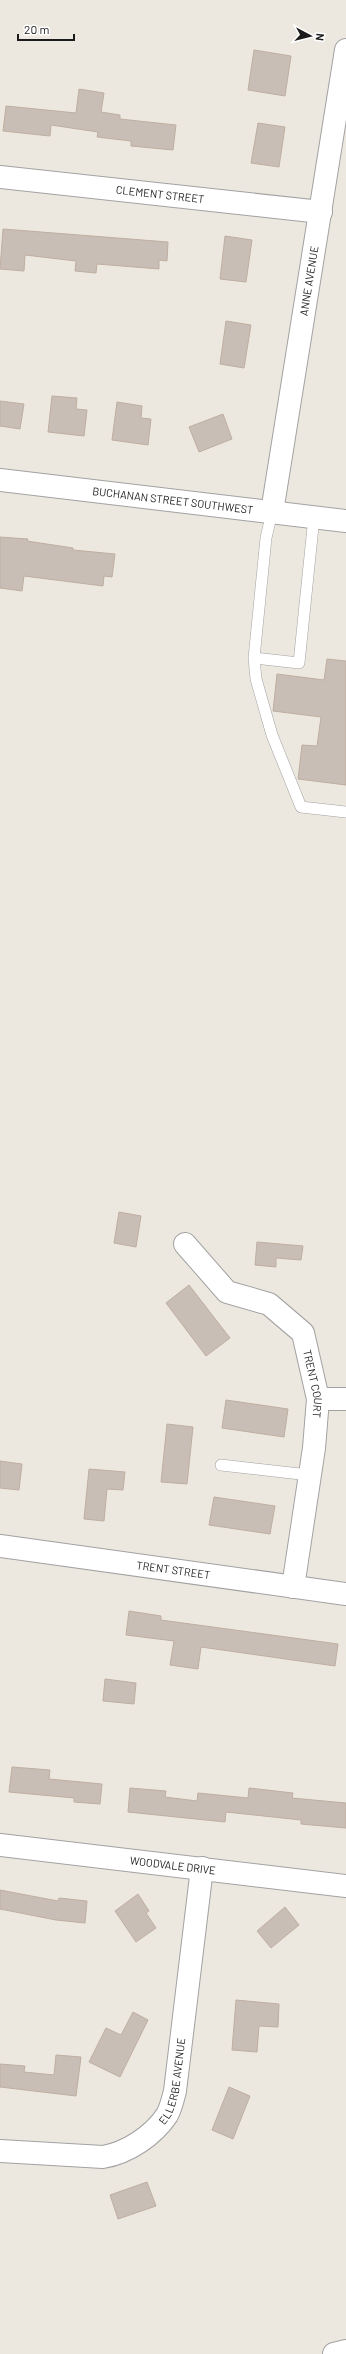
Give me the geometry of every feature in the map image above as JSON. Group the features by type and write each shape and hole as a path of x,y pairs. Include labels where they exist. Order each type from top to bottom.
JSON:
{"street":[{"name":"ANNE AVENUE","path":"272,512 346,50"},
{"name":"CLEMENT STREET","path":"0,177 320,212"},
{"name":"BUCHANAN STREET SOUTHWEST","path":"0,480 346,521"},
{"name":"TRENT COURT","path":"185,1244 227,1292 269,1304 304,1333 333,1399 309,1475 293,1587"},
{"name":"TRENT STREET","path":"0,1546 346,1594"},
{"name":"WOODVALE DRIVE","path":"0,1845 346,1886"},
{"name":"ELLERBE AVENUE","path":"0,2151 103,2157 111,2156 136,2145 156,2128 167,2115 175,2091 202,1868"},
{"path":"334,2354 346,2351"}],"lane":[{"path":"272,512 266,538 254,658 256,679 272,735 301,808 346,812"},
{"path":"254,658 299,663 314,517"},
{"path":"221,1465 309,1475"}],"building":[{"path":"254,50 291,56 285,96 248,90"},
{"path":"79,89 104,93 101,112 120,115 120,119 176,125 173,150 131,146 131,141 97,137 98,132 51,125 50,136 3,131 6,106 76,113"},
{"path":"258,123 285,127 279,167 251,163"},
{"path":"3,229 168,242 167,261 159,260 159,269 97,264 96,273 75,271 76,261 25,255 24,271 0,269"},
{"path":"225,236 252,240 246,282 220,279"},
{"path":"226,321 251,325 244,368 220,364"},
{"path":"52,396 77,398 76,409 87,410 84,436 48,432"},
{"path":"0,401 24,404 20,429 0,426"},
{"path":"117,402 142,406 141,418 151,419 148,445 112,440"},
{"path":"223,414 232,439 199,452 189,427"},
{"path":"0,537 28,539 27,541 73,548 73,550 115,554 112,577 104,576 103,586 24,576 22,591 0,588"},
{"path":"327,659 346,661 346,785 298,779 302,745 317,746 321,717 273,711 277,674 324,680"},
{"path":"119,1212 141,1216 136,1247 114,1243"},
{"path":"257,1242 303,1246 301,1260 276,1258 276,1267 255,1265"},
{"path":"189,1285 230,1338 206,1356 166,1303"},
{"path":"226,1400 288,1409 284,1437 222,1428"},
{"path":"167,1424 193,1427 187,1484 161,1482"},
{"path":"0,1461 22,1464 19,1490 0,1488"},
{"path":"89,1469 125,1472 123,1490 107,1489 104,1521 84,1519"},
{"path":"214,1497 275,1506 270,1534 209,1525"},
{"path":"129,1611 161,1616 161,1620 338,1644 335,1666 201,1647 198,1669 170,1665 174,1641 126,1635"},
{"path":"105,1679 136,1683 134,1704 103,1701"},
{"path":"12,1767 50,1770 49,1779 102,1784 100,1804 74,1802 74,1798 9,1792"},
{"path":"130,1788 166,1791 165,1797 197,1801 198,1793 248,1798 249,1788 293,1793 292,1798 346,1803 346,1828 301,1824 301,1820 226,1812 225,1822 128,1812"},
{"path":"0,1890 58,1901 59,1898 87,1901 85,1923 56,1920 0,1909"},
{"path":"138,1894 149,1911 146,1913 156,1928 136,1942 115,1911"},
{"path":"285,1907 299,1925 271,1948 257,1931"},
{"path":"236,2000 279,2004 278,2027 259,2026 257,2052 232,2050"},
{"path":"133,2012 148,2020 120,2077 89,2062 106,2028 121,2035"},
{"path":"56,2055 81,2057 76,2096 0,2087 0,2064 25,2066 24,2072 54,2075"},
{"path":"229,2087 250,2096 233,2139 212,2130"},
{"path":"147,2182 156,2206 118,2219 110,2195"}]}
